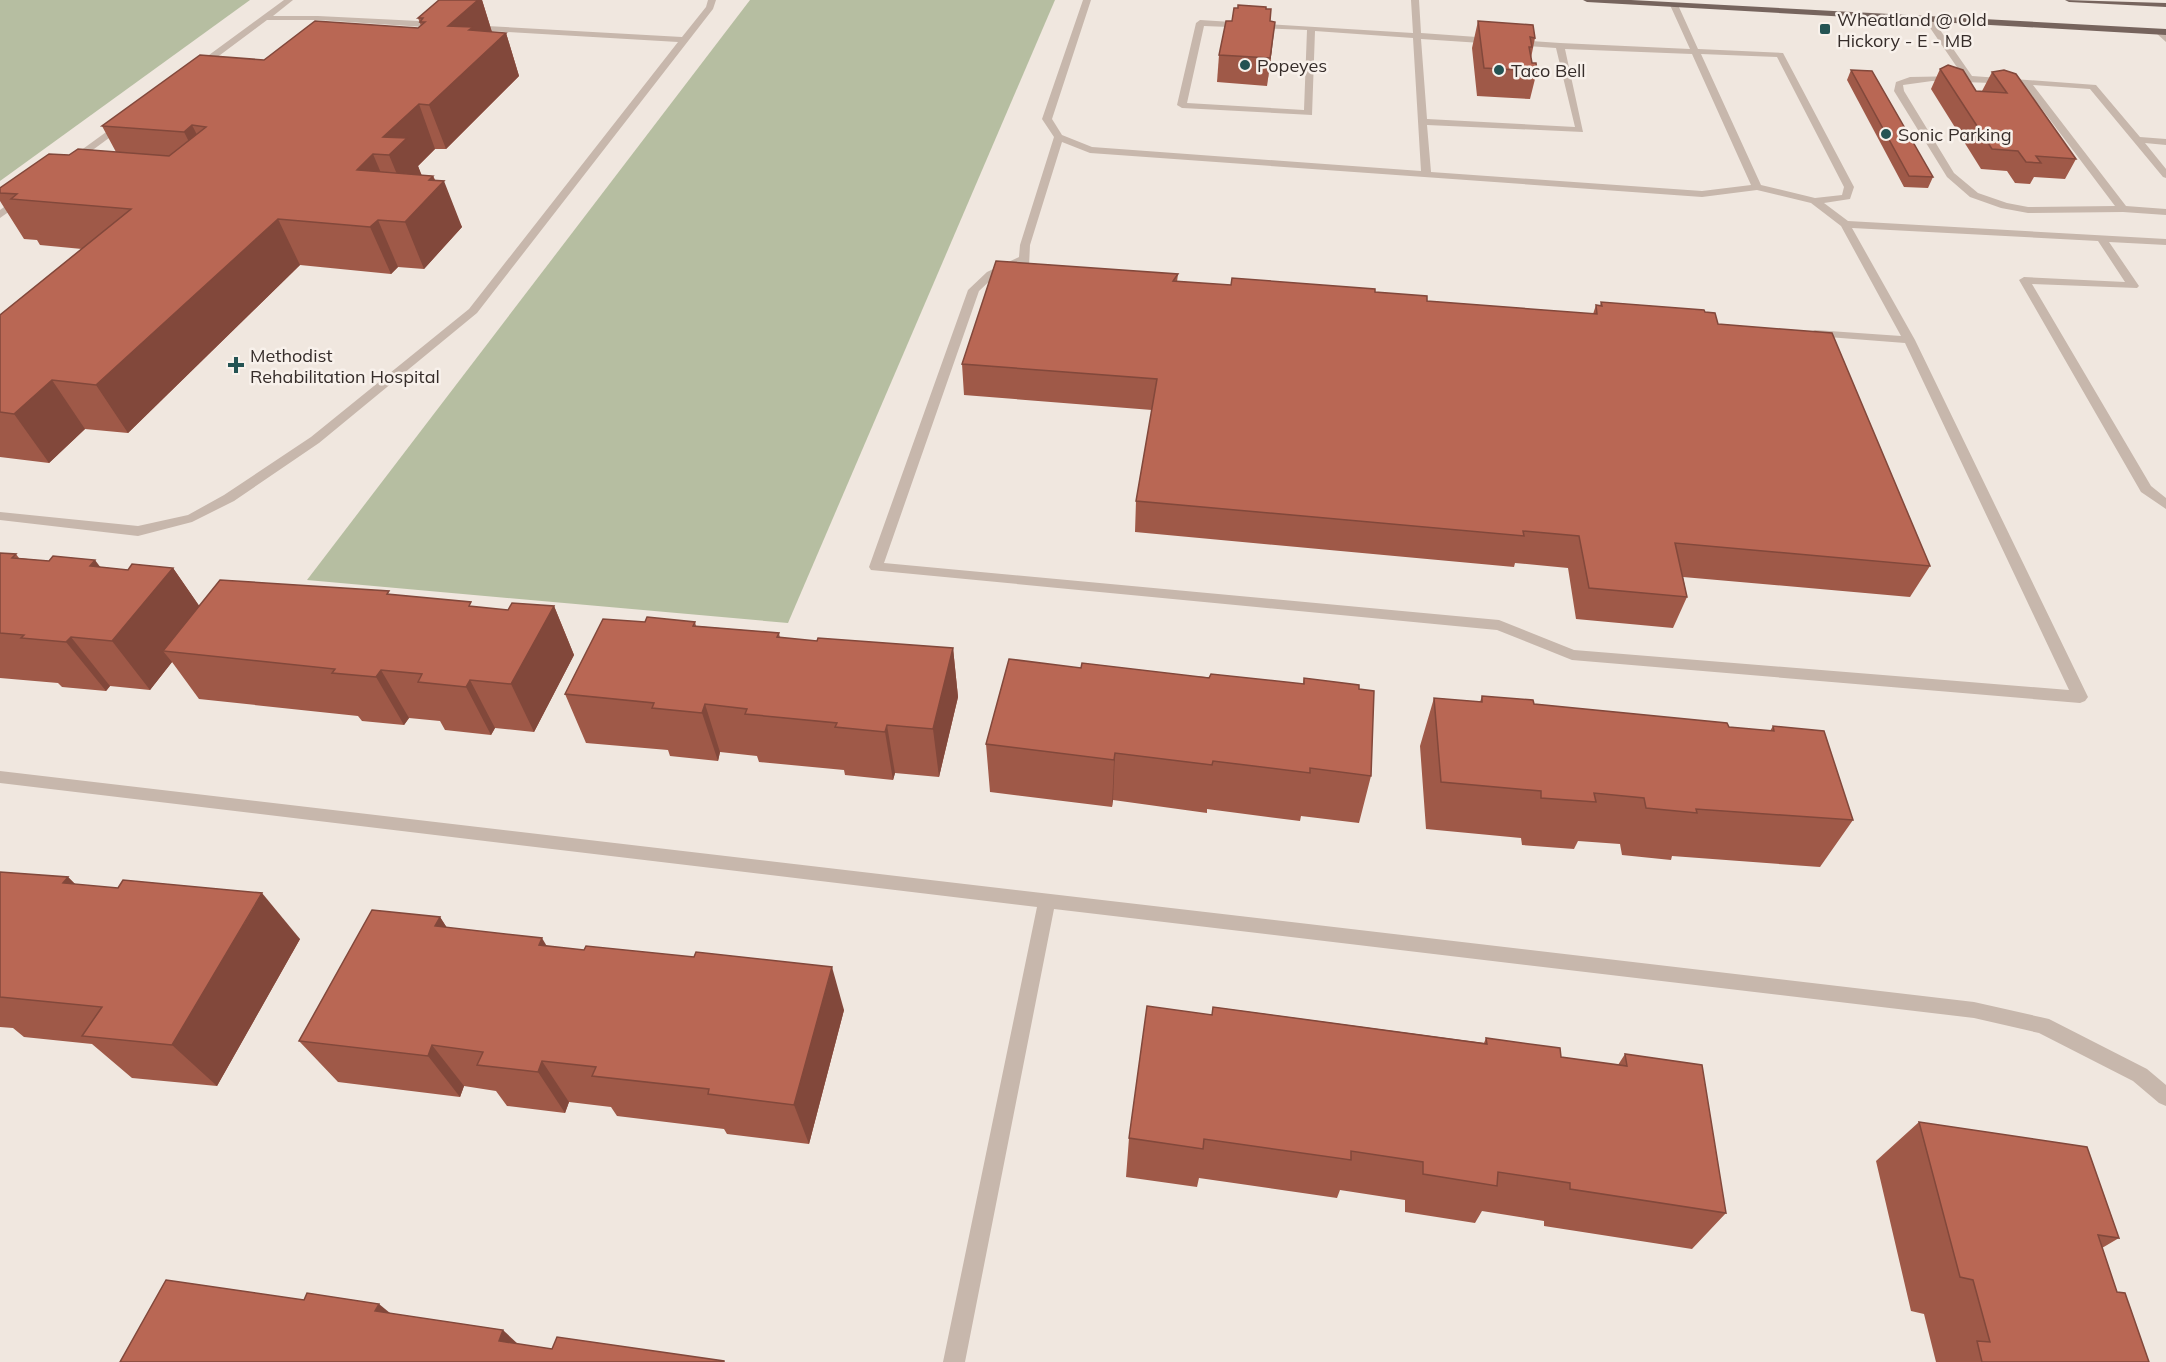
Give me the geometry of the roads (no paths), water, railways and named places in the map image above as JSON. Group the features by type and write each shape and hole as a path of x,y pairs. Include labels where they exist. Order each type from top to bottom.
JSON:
{"main road":[{"path":"1587,0 1674,2 2164,34"},
{"path":"2069,0 2166,5"},
{"path":"2140,2 2148,13"},
{"path":"2154,22 2164,34"}],"lane":[{"path":"189,74 290,0"},
{"path":"0,516 138,531 192,518 220,503 315,440 473,312 685,40 710,7 712,0"},
{"path":"1087,0 1047,119 1059,137 1090,150 1702,194 1757,187 1815,201 1846,197 1849,187 1780,55 1560,46 1311,28 1200,22 1182,105 1309,113 1311,28"},
{"path":"1414,0 1426,174"},
{"path":"1674,2 1757,187"},
{"path":"265,18 318,18 447,25"},
{"path":"1928,19 1970,79"},
{"path":"458,26 685,40"},
{"path":"1422,122 1580,130 1560,46"},
{"path":"2166,175 2093,87 1916,78 1904,80 1899,84 1899,90 1950,175 1963,188 1980,198 2028,210 2123,209 2166,212"},
{"path":"2027,83 2123,209"},
{"path":"66,166 132,117"},
{"path":"1035,276 1023,276 1025,245 1059,137"},
{"path":"2137,140 2166,142"},
{"path":"0,215 28,194"},
{"path":"1025,258 991,274 974,290 876,567 1499,625 1572,655 2080,697 1909,340 1845,224 1815,201"},
{"path":"1845,224 2166,242"},
{"path":"2102,239 2133,286 2024,280 2146,489 2166,505"},
{"path":"1805,333 1909,340"},
{"path":"0,777 1974,1010 2042,1025 2140,1075 2166,1097"},
{"path":"954,1362 1047,900"}],"place":[{"name":"Wheatland @ Old Hickory - E - MB","path":"1825,29"},
{"name":"Popeyes","path":"1245,65"},
{"name":"Taco Bell","path":"1499,70"},
{"name":"Sonic Parking","path":"1886,134"},
{"name":"Methodist Rehabilitation Hospital","path":"236,365"}]}
